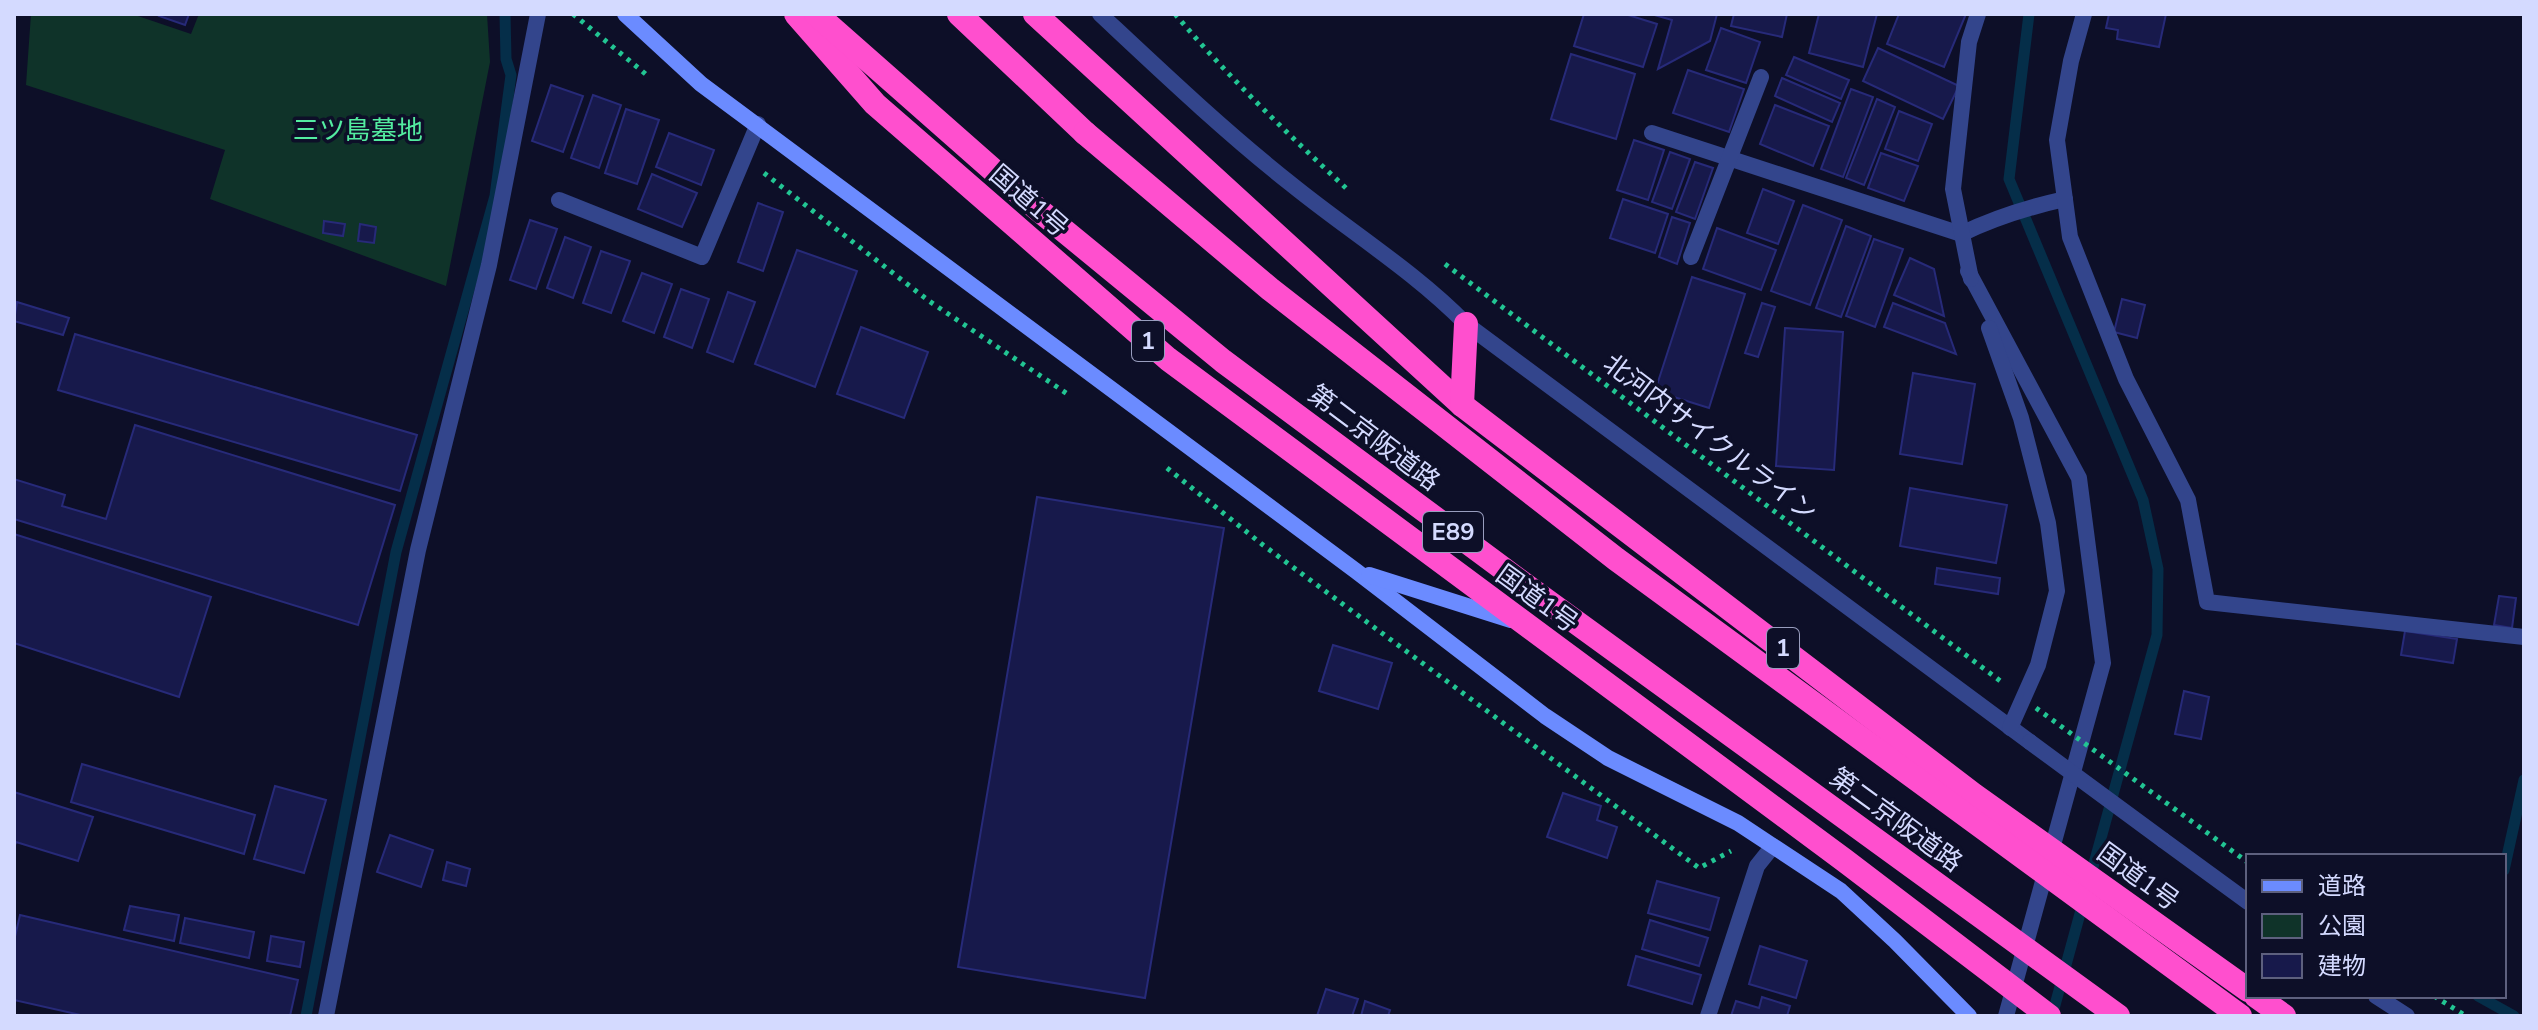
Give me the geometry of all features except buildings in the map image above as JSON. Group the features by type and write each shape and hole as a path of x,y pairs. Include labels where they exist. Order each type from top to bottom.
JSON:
{"highway":[{"name":"国道1号","path":"796,14 875,104 1168,359 2031,1002"},
{"name":"第二京阪道路","path":"816,14 1034,206 1223,361 1540,596 2118,1016"},
{"name":"第二京阪道路","path":"959,14 1085,133 1270,289 1616,559 2240,1016"},
{"path":"969,14 1085,133"},
{"name":"国道1号","path":"1035,14 1462,405 1974,795 2246,989"},
{"path":"1462,405 1466,324"},
{"path":"2259,998 2284,1016"}],"street":[{"path":"326,1016 418,550 489,265 538,14"},
{"path":"625,14 701,84 1356,571 1545,716 1608,758 1738,823 1841,891 1969,1016"},
{"path":"1100,14 1290,184 1440,298 1466,324 2246,901"},
{"path":"1978,14 1969,42 1953,189 1968,271 2021,418 2048,523 2057,591 2030,704 2010,728"},
{"path":"2084,14 2071,61 2057,140 2070,237 2126,379 2188,500 2207,602 2524,637"},
{"path":"1691,257 1761,77"},
{"path":"559,200 702,257 758,124"},
{"path":"1652,133 1961,234 2036,205 2065,199"},
{"path":"1968,271 2079,478 2103,663 2031,1002 2006,1016"},
{"path":"1356,571 1522,624"},
{"path":"1708,1016 1757,866 1773,846"},
{"path":"2379,998 2407,1016"}],"path":[{"path":"1175,14 1203,48 1276,123 1351,193"},
{"name":"北河内サイクルライン","path":"1440,260 2030,704 2246,861"},
{"path":"2437,998 2466,1016"}],"green space":[{"name":"三ツ島墓地","path":"31,14 132,14 191,34 199,14 487,14 490,62 446,286 210,199 225,150 26,85"}],"waterway":[{"path":"306,1016 396,552 495,196 511,75 506,59 505,14"},
{"path":"2029,14 2009,179 2143,500 2158,569 2157,635 2090,878"},
{"path":"2506,861 2524,780"},
{"path":"2052,1016 2084,899"},
{"path":"2482,998 2514,1016"}]}
